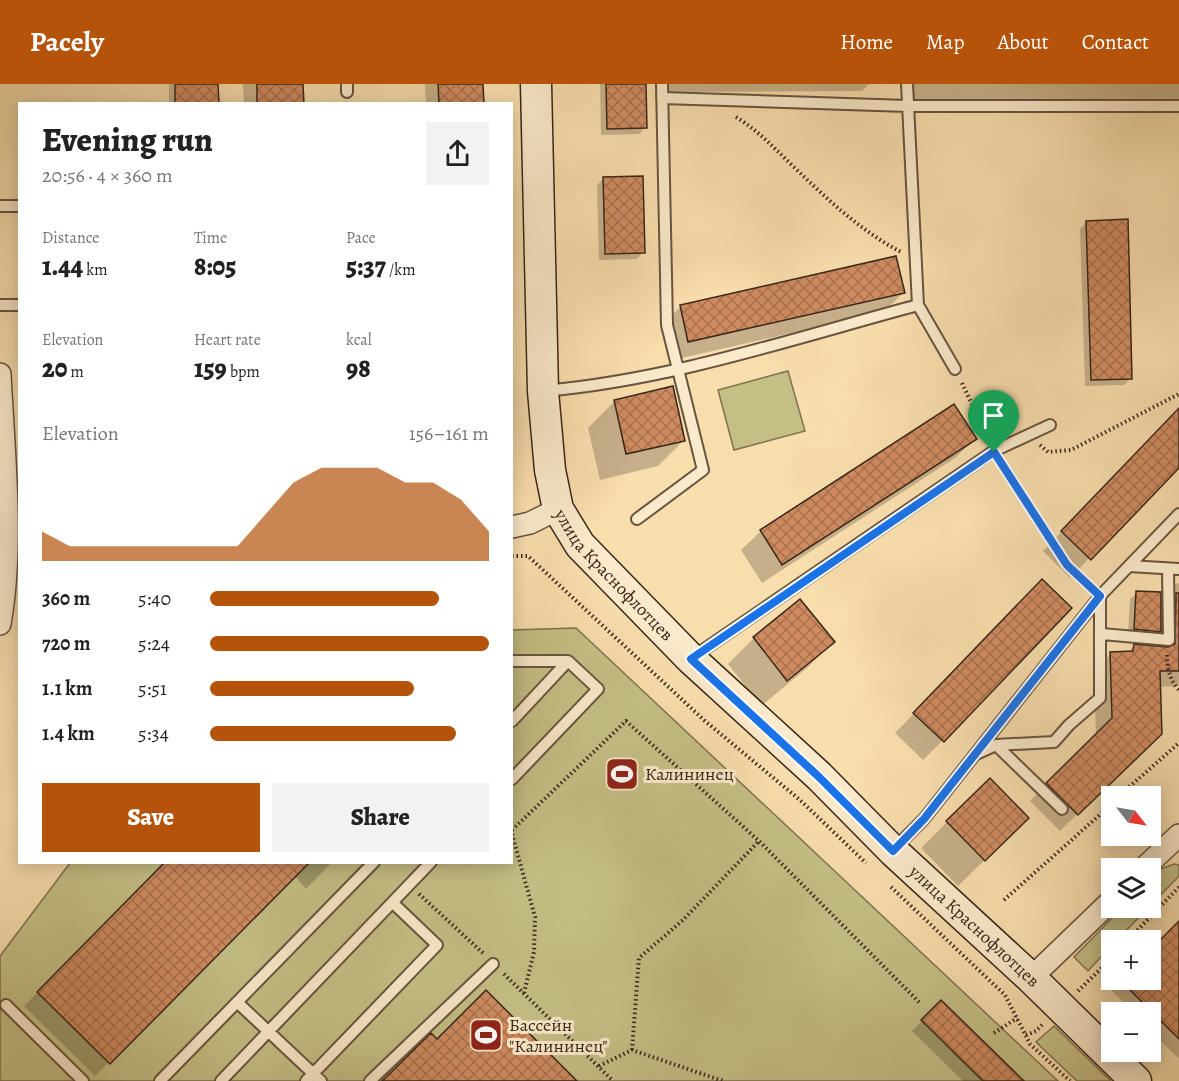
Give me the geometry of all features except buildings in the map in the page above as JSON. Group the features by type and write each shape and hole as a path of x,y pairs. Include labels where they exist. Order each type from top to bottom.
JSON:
{"main road":[{"name":"улица Краснофлотцев","path":"536,84 543,391 550,470 558,509 580,545 691,659 819,777 881,858 1031,978 1136,1081"}],"street":[{"path":"0,374 13,541 0,624"},
{"path":"513,526 530,523 558,509"},
{"path":"1156,858 1177,841"},
{"path":"1031,978 1101,911"}],"lane":[{"path":"637,519 703,470 667,325 662,84"},
{"path":"907,84 918,305 955,369"},
{"path":"662,98 908,106 1179,106"},
{"path":"0,206 18,206"},
{"path":"0,305 18,305"},
{"path":"543,391 587,387 678,370 918,305"},
{"path":"691,659 994,452 1050,425"},
{"path":"881,858 924,819 1100,596 1179,514"},
{"path":"1102,634 1169,640 1174,569 1129,566"},
{"path":"973,756 996,745 1054,742 1069,724 1100,698 1102,634 1100,596"},
{"path":"513,661 568,661 598,689 513,778"},
{"path":"513,720 568,661"},
{"path":"996,745 1062,809"},
{"path":"160,1081 372,864"},
{"path":"221,1081 429,864"},
{"path":"237,1002 313,1078 436,945 393,903"},
{"path":"370,1081 493,963"},
{"path":"6,1005 84,1081"}],"path":[{"path":"707,100 754,128 841,211 878,240 916,260"},
{"path":"955,369 994,452 1067,565 1100,596"},
{"path":"1030,435 1048,452 1071,450 1179,394"},
{"path":"513,556 528,555 705,721 800,800 881,858"},
{"path":"1167,654 1167,665 1174,685 1179,690"},
{"path":"513,831 626,721 759,841 921,1004"},
{"path":"1130,786 1179,743"},
{"path":"1004,900 1101,814"},
{"path":"513,836 535,917 534,952 524,993"},
{"path":"632,1050 639,958 683,920 759,841"},
{"path":"885,881 1005,995 1030,1044 1070,1081"},
{"path":"410,885 476,947"},
{"path":"1138,930 1179,887"},
{"path":"1061,1007 1101,969"},
{"path":"505,975 613,1081"},
{"path":"994,1033 1017,1017"},
{"path":"599,1066 632,1050 723,1081"}],"shaded area":[{"path":"788,371 805,431 734,450 718,390"},
{"name":"Калининец","path":"576,628 1058,1081 0,1081 0,956 69,864 513,864 513,630"},
{"path":"1174,864 1179,865 1179,876 1161,895 1161,869"},
{"path":"1112,918 1138,918 1127,930 1101,930 1101,957 1088,971 1074,957"},
{"path":"1054,1026 1111,1081 1077,1081 1036,1042"}],"place":[{"name":"Калининец","path":"622,774"},
{"name":"Бассейн \"Калининец\"","path":"486,1035"}],"route":[{"path":"994,452 1067,565 1100,596 924,819 893,851 819,777 691,659 994,452"}]}
